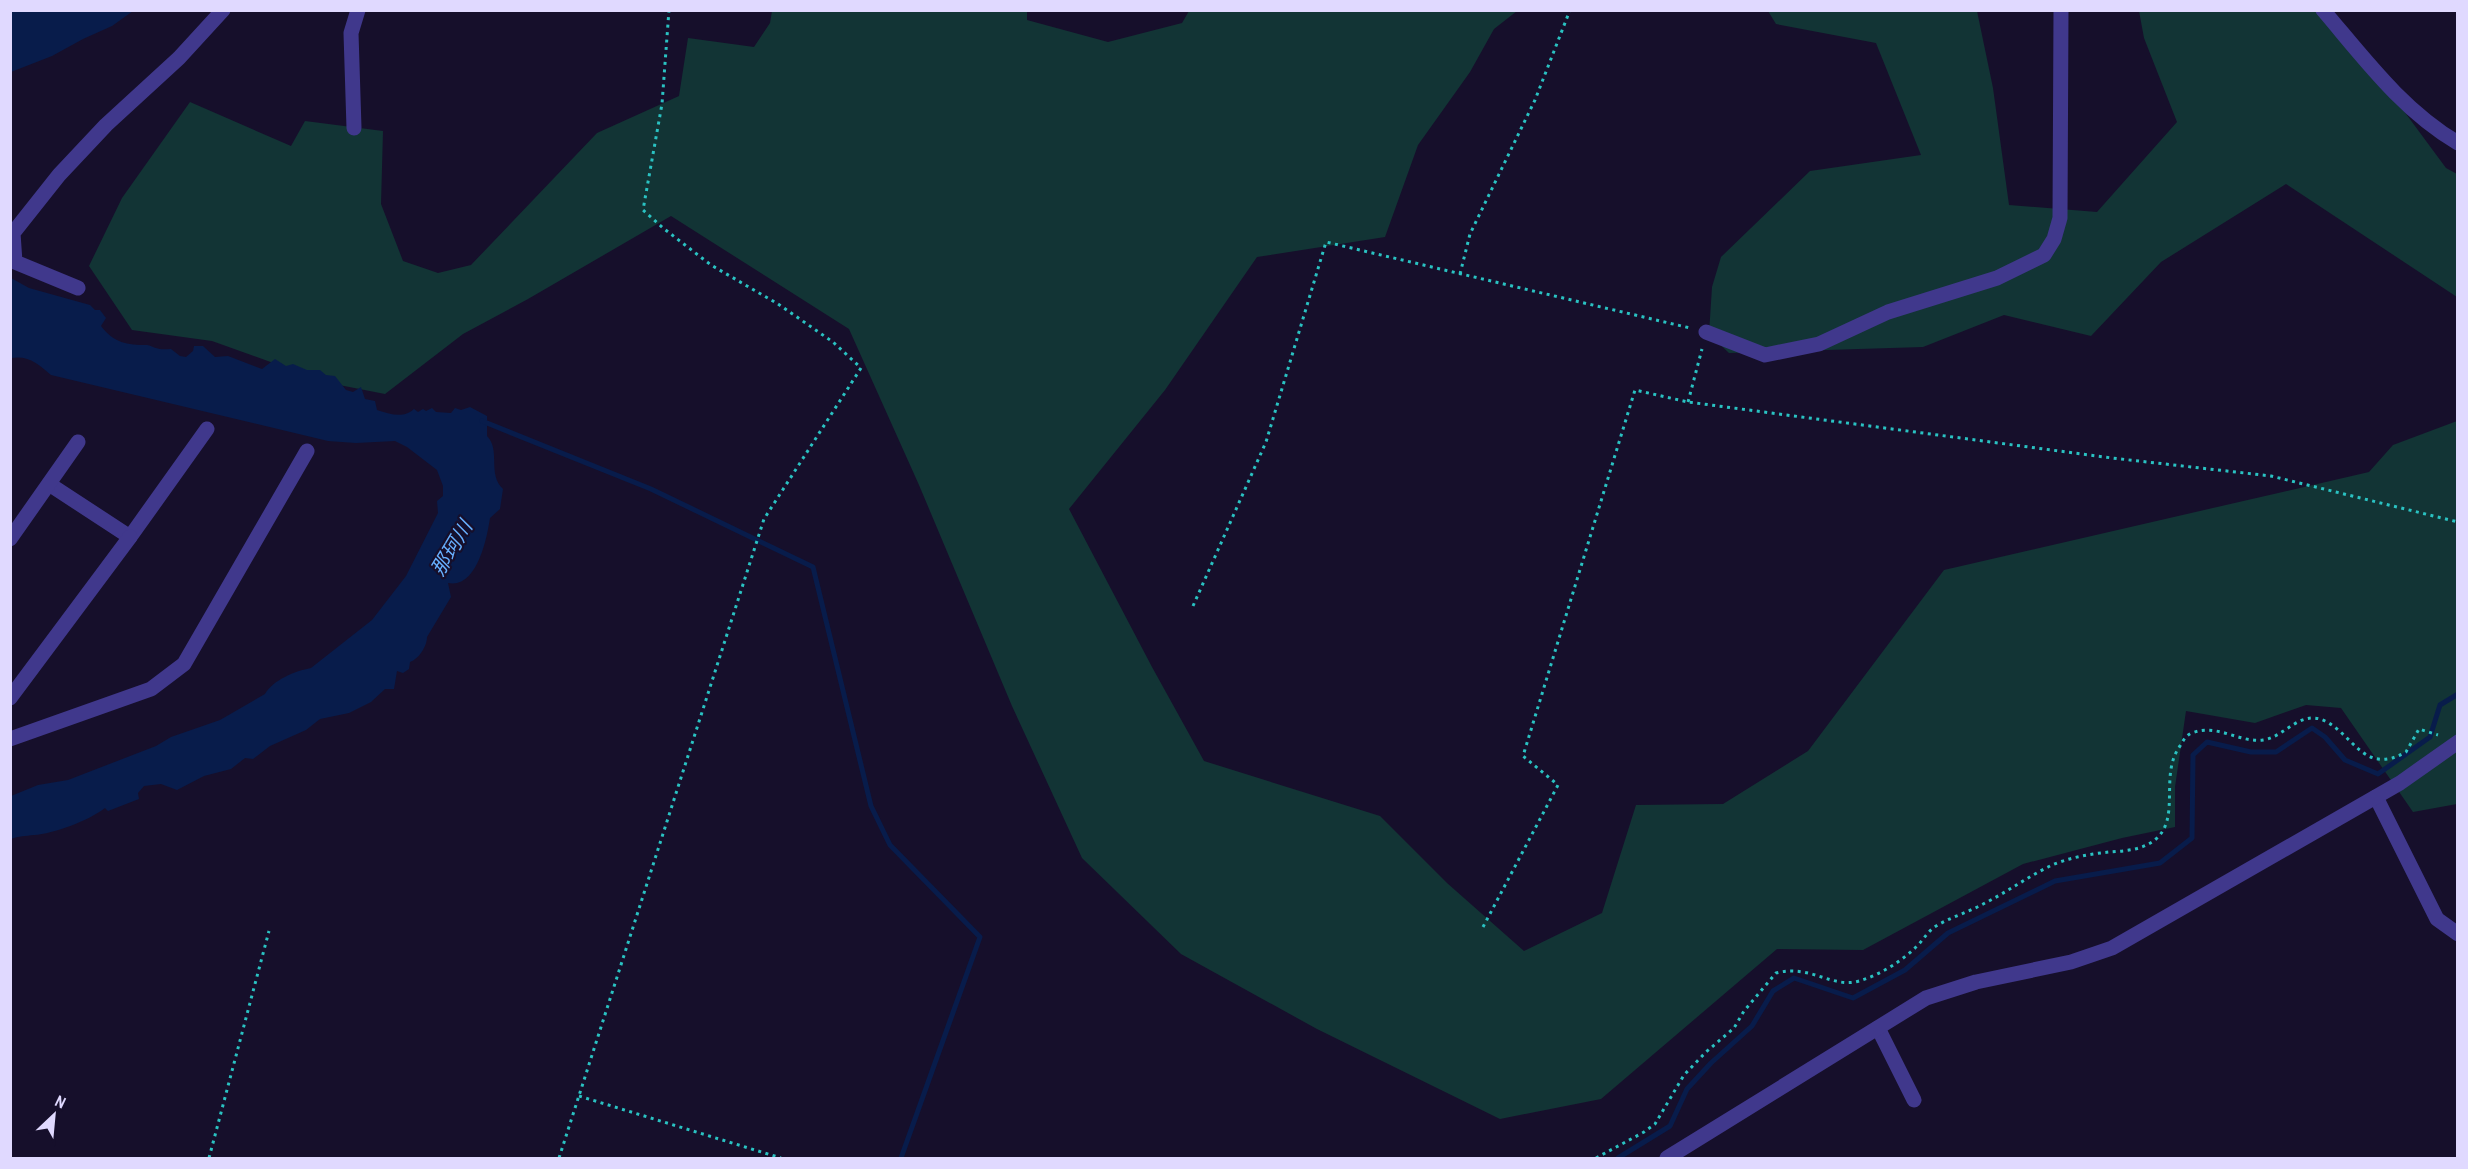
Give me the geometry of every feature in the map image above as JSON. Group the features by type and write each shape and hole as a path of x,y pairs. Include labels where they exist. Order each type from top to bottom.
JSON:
{"street":[{"path":"78,288 15,262 13,233 59,175 106,125 179,58 223,10"},
{"path":"354,128 351,33 358,10"},
{"path":"1706,332 1765,355 1819,344 1888,312 1997,278 2044,255 2054,239 2060,218 2061,10"},
{"path":"2323,10 2394,93 2428,124 2457,143"},
{"path":"10,698 207,429"},
{"path":"10,539 78,442"},
{"path":"10,739 151,689 184,664 307,451"},
{"path":"49,484 130,537"},
{"path":"1667,1158 1926,998 1976,982 2071,962 2112,948 2400,783 2453,740"},
{"path":"2376,797 2437,919 2457,934"},
{"path":"1878,1028 1914,1100"}],"path":[{"path":"559,1158 764,519 861,368 833,342 778,304 711,265 643,210 662,104 669,10"},
{"path":"1461,274 1470,234 1535,100 1570,10"},
{"path":"1193,606 1266,441 1326,242 1706,332 1688,402"},
{"path":"1484,927 1558,785 1523,756 1635,390 1688,402 2271,476 2457,522"},
{"path":"1596,1158 1655,1124 1684,1075 1734,1028 1744,1011 1776,973 1798,970 1834,981 1858,981 1887,968 1906,956 1938,925 1984,904 2045,868 2072,859 2132,850 2157,839 2169,818 2171,764 2177,750 2186,737 2192,733 2208,730 2253,740 2266,740 2301,720 2313,718 2328,723 2360,752 2372,758 2384,759 2406,752 2419,729 2453,740"},
{"path":"209,1158 268,931"},
{"path":"579,1096 781,1158"}],"green space":[{"path":"772,11 1027,11 1027,20 1108,42 1182,23 1189,11 1517,11 1494,29 1470,72 1418,145 1385,237 1257,257 1165,390 1069,509 1204,761 1380,816 1447,883 1524,951 1602,913 1636,805 1723,804 1808,751 1944,570 2369,472 2393,445 2457,421 2457,804 2413,812 2341,708 2306,705 2255,723 2186,711 2175,787 2175,827 2122,838 2023,864 1863,950 1777,949 1601,1099 1500,1119 1317,1029 1181,954 1082,858 1012,706 919,485 849,329 671,216 463,334 385,394 329,383 212,341 132,330 89,266 122,198 190,102 291,146 305,121 383,131 381,204 403,261 438,273 471,265 597,133 679,96 688,38 754,47 770,23"},
{"path":"1768,11 1977,11 1993,88 2009,205 2097,212 2177,122 2144,38 2139,11 2330,11 2446,168 2457,174 2457,297 2286,184 2161,262 2091,336 2004,315 1923,347 1729,353 1709,334 1712,287 1721,257 1810,171 1921,155 1876,43 1776,24"}],"water":[{"path":"11,10 133,11 112,26 52,56 11,72"},
{"name":"那珂川","path":"11,278 29,288 90,305 95,310 100,310 106,318 101,326 121,342 171,349 180,356 186,357 193,351 194,346 203,346 215,357 228,356 262,369 275,359 286,366 293,364 307,370 320,370 326,375 335,376 346,390 353,392 361,387 365,399 375,401 377,410 392,414 401,415 414,409 418,412 432,408 436,412 451,413 455,408 461,410 470,407 487,416 487,436 493,448 498,483 503,489 500,509 490,518 479,560 466,578 458,583 448,583 451,597 427,637 422,652 410,662 409,669 403,673 397,671 394,689 385,689 371,702 349,713 320,719 306,730 270,746 253,759 245,758 231,769 204,776 177,790 161,784 144,786 138,793 139,799 108,811 105,808 81,822 61,829 11,839 11,796 38,785 68,780 156,746 171,737 220,720 265,694 273,684 285,677 311,668 372,620 406,576 438,513 437,501 443,496 443,486 437,470 407,447 395,441 356,443 328,441 51,375 28,359 11,358"}],"waterway":[{"path":"482,421 651,489 813,567 871,806 890,845 980,937 901,1158"},
{"path":"1618,1158 1670,1126 1687,1089 1711,1063 1752,1026 1773,991 1794,978 1853,998 1905,970 1948,933 2055,881 2160,863 2192,838 2193,755 2207,742 2251,752 2276,752 2312,728 2325,737 2345,760 2378,774 2430,737 2440,705 2458,694"}]}
